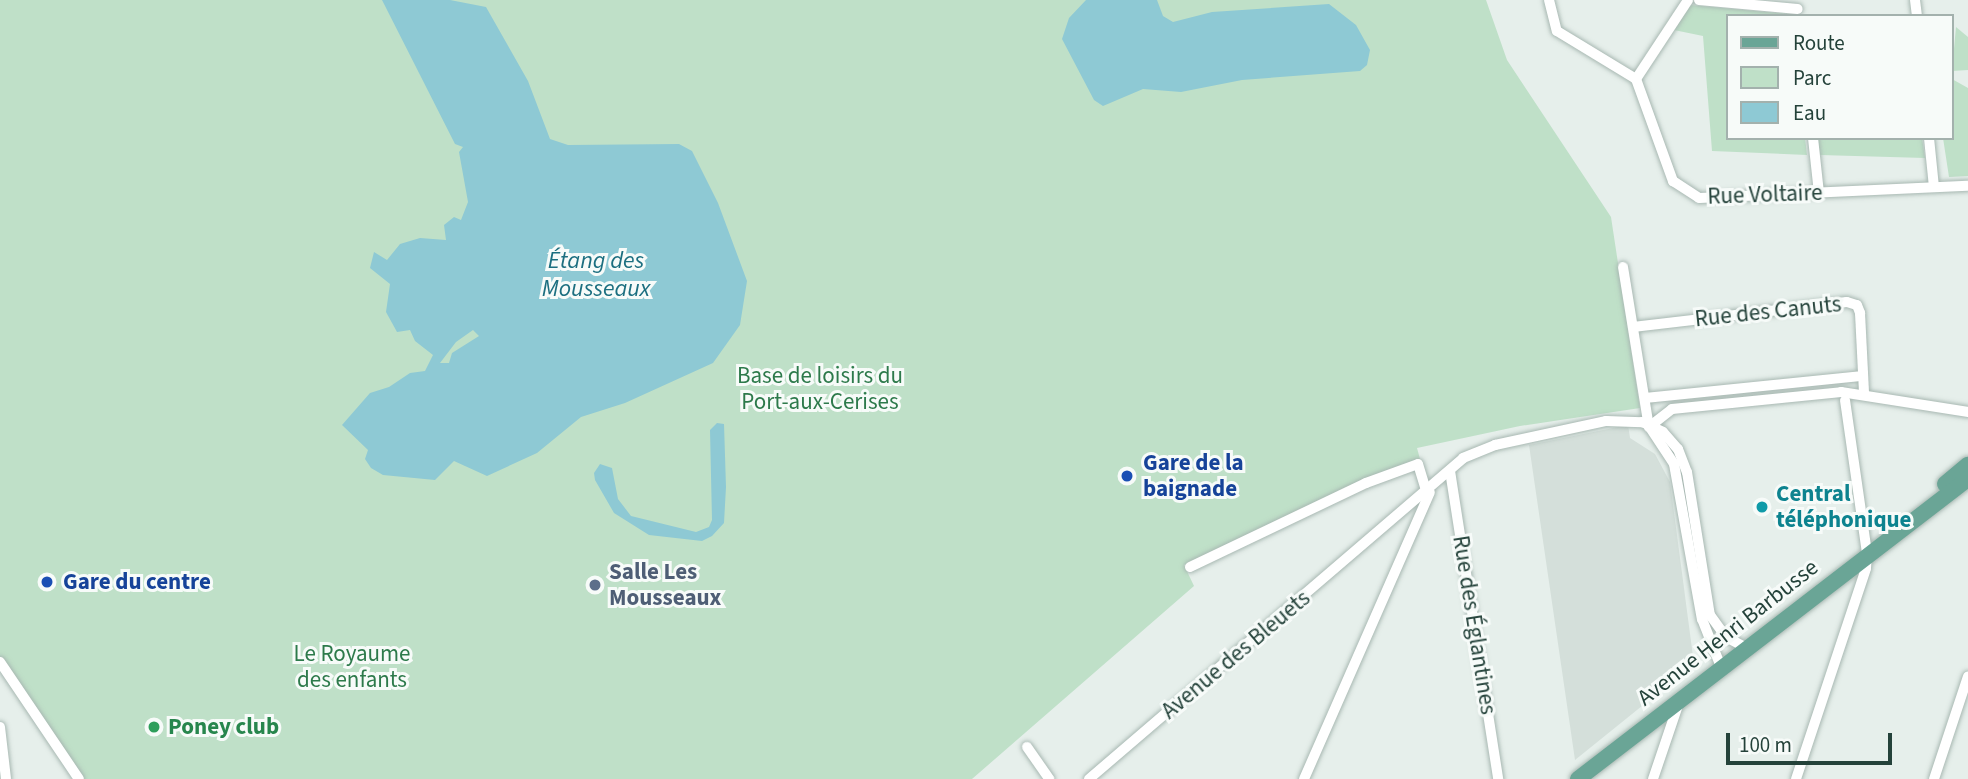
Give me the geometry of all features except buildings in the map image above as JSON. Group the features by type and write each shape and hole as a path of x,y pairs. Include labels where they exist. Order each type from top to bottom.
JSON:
{"main road":[{"name":"Avenue Henri Barbusse","path":"1906,523 1968,465"},
{"name":"Avenue Henri Barbusse","path":"1578,779 1906,523 1967,480"}],"street":[{"path":"1549,0 1558,31 1636,79 1688,0"},
{"path":"1699,0 1798,8"},
{"name":"Rue Voltaire","path":"1636,79 1673,181 1681,190 1699,198 1968,186"},
{"path":"1813,140 1819,193"},
{"path":"1929,140 1934,187"},
{"path":"1623,267 1649,427 1674,464 1702,619 1721,667"},
{"name":"Rue des Canuts","path":"1633,327 1847,302 1857,305 1860,313 1864,393"},
{"path":"1645,398 1863,376"},
{"path":"1649,427 1672,409 1864,393 1968,412"},
{"path":"1796,779 1867,553 1845,401"},
{"name":"Avenue des Bleuets","path":"1089,779 1478,450 1606,421 1628,419 1649,427"},
{"path":"1649,427 1671,439 1684,459 1710,615 1726,637 1745,647"},
{"path":"1190,567 1366,483 1418,464 1429,491 1398,572 1304,779"},
{"name":"Rue des Églantines","path":"1450,471 1498,779"},
{"path":"0,662 79,779"},
{"path":"1934,779 1968,676"},
{"path":"1653,779 1681,699"},
{"path":"0,727 6,779"},
{"path":"1027,747 1049,779"}],"shaded area":[{"path":"1628,425 1630,438 1655,454 1670,482 1694,664 1575,760 1529,445"}],"green space":[{"name":"Base de loisirs du Port-aux-Cerises","path":"0,0 1486,0 1507,60 1611,217 1640,408 1520,426 1417,448 1420,459 1356,484 1184,565 1194,586 972,779 79,779 0,662"},
{"path":"1690,5 1789,14 1727,14 1727,140 1805,140 1807,155 1712,151 1703,36 1674,30"},
{"path":"1956,27 1968,37 1968,70 1954,71"},
{"path":"1954,80 1968,88 1968,176 1949,177 1943,140 1954,140"},
{"path":"1818,140 1922,140 1925,158 1820,155"}],"water":[{"name":"Étang des Mousseaux","path":"382,0 450,0 486,7 528,81 550,139 568,145 679,144 692,151 718,203 747,281 740,325 713,363 625,403 581,417 537,453 487,476 454,461 435,480 383,475 371,468 365,459 368,450 342,425 370,393 389,387 410,373 425,371 433,355 415,341 410,330 397,332 386,312 390,284 370,268 374,252 387,260 400,244 420,238 446,240 444,225 454,217 461,220 468,202 459,152 463,147 455,144","holes":["473,330 479,336 452,353 449,363 440,363 456,342"]},
{"path":"1086,0 1157,0 1163,16 1173,22 1212,12 1329,4 1356,25 1370,50 1367,65 1360,71 1242,80 1181,92 1143,89 1103,106 1094,100 1062,39 1069,18"},
{"path":"717,423 724,424 726,487 724,523 712,536 702,541 649,535 614,513 595,480 594,473 600,464 612,468 618,499 631,516 696,532 709,527 712,520 710,430"}],"place":[{"name":"Gare de la baignade","path":"1127,476"},
{"name":"Central téléphonique","path":"1762,507"},
{"name":"Gare du centre","path":"47,582"},
{"name":"Salle Les Mousseaux","path":"595,585"},
{"name":"Poney club","path":"154,727"}],"park label":[{"name":"Le Royaume des enfants","path":"352,667"}]}
